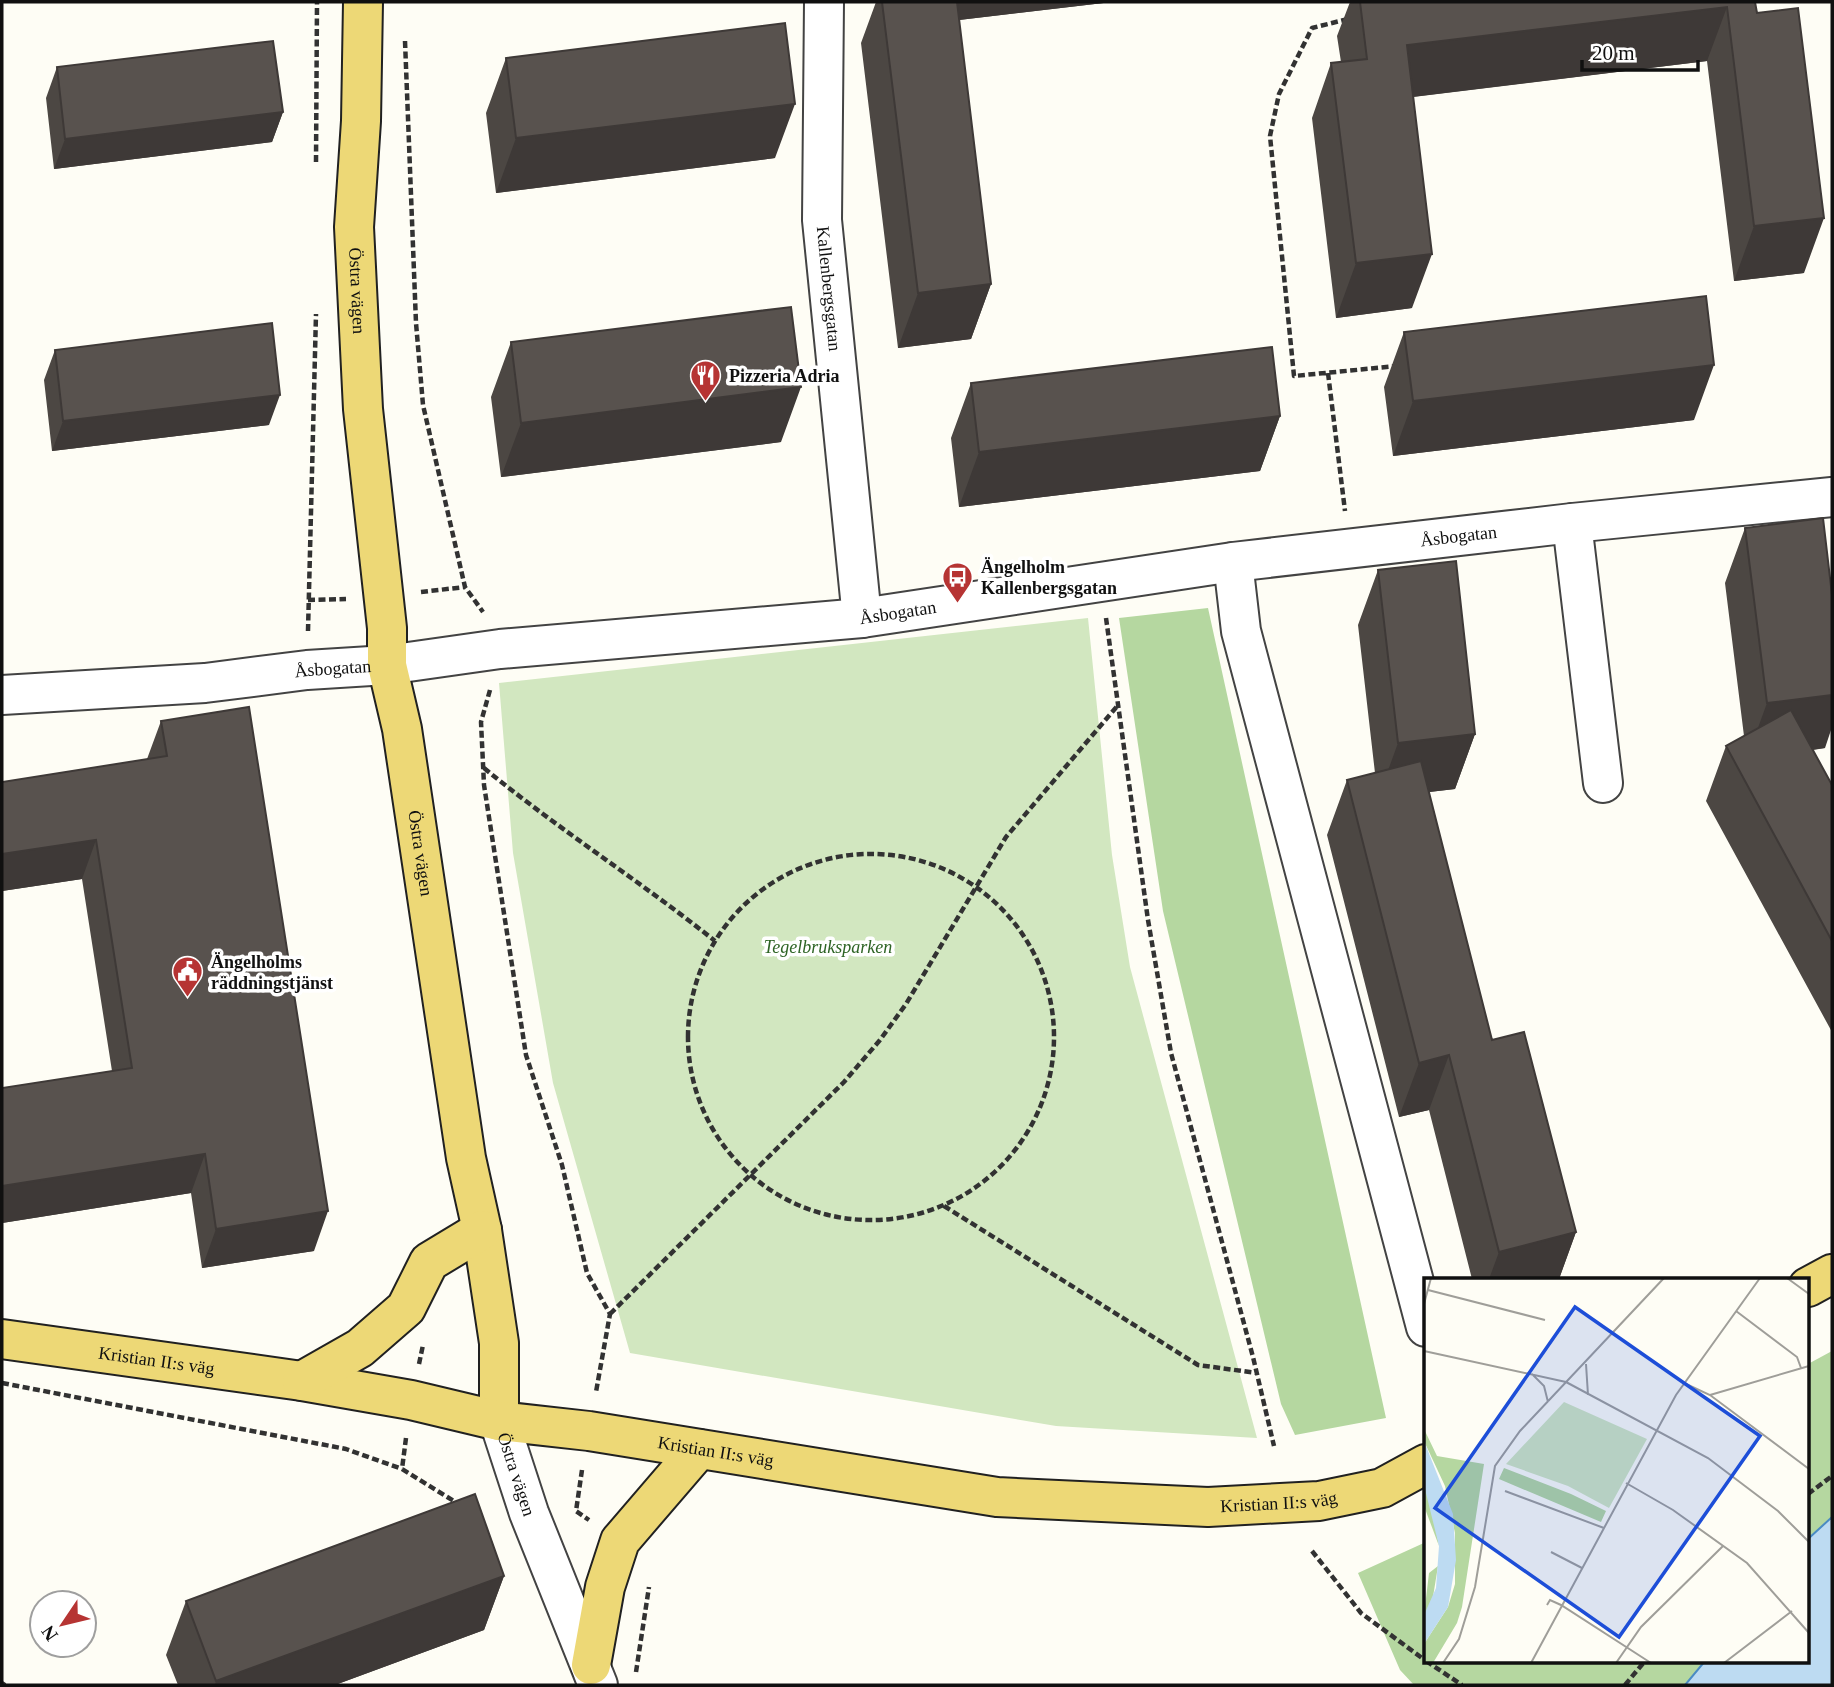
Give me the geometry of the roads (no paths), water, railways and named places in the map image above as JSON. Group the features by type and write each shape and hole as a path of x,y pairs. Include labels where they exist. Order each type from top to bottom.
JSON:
{"main road":[{"name":"Östra vägen","path":"363,2 354,227 363,409 387,628 387,665 402,729 466,1158 482,1230 499,1343 499,1421"},
{"path":"302,1381 360,1348 406,1308 429,1262 482,1230"},
{"path":"1810,1285 1832,1274"},
{"name":"Kristian II:s väg","path":"2,1339 302,1381 411,1400 499,1421 589,1431 997,1497 1208,1507 1331,1499 1382,1488 1424,1465"},
{"path":"594,1675 605,1587 621,1541 699,1449"}],"street":[{"name":"Kallenbergsgatan","path":"824,2 822,220 862,618"},
{"name":"Åsbogatan","path":"2,695 178,685 307,670 387,665 500,649 862,618 1233,562 1572,523 1832,497"},
{"path":"1572,523 1602,783"},
{"path":"1233,562 1241,631 1424,1319"},
{"name":"Östra vägen","path":"499,1421 529,1513 594,1675"}],"water":[{"path":"1832,1517 1832,1685 1685,1685 1704,1662 1810,1662 1810,1537"}],"place":[{"name":"Pizzeria Adria","path":"706,403"},
{"name":"Ängelholm Kallenbergsgatan","path":"958,604"},
{"name":"Ängelholms räddningstjänst","path":"188,999"}],"park label":[{"name":"Tegelbruksparken","path":"828,947"}]}
